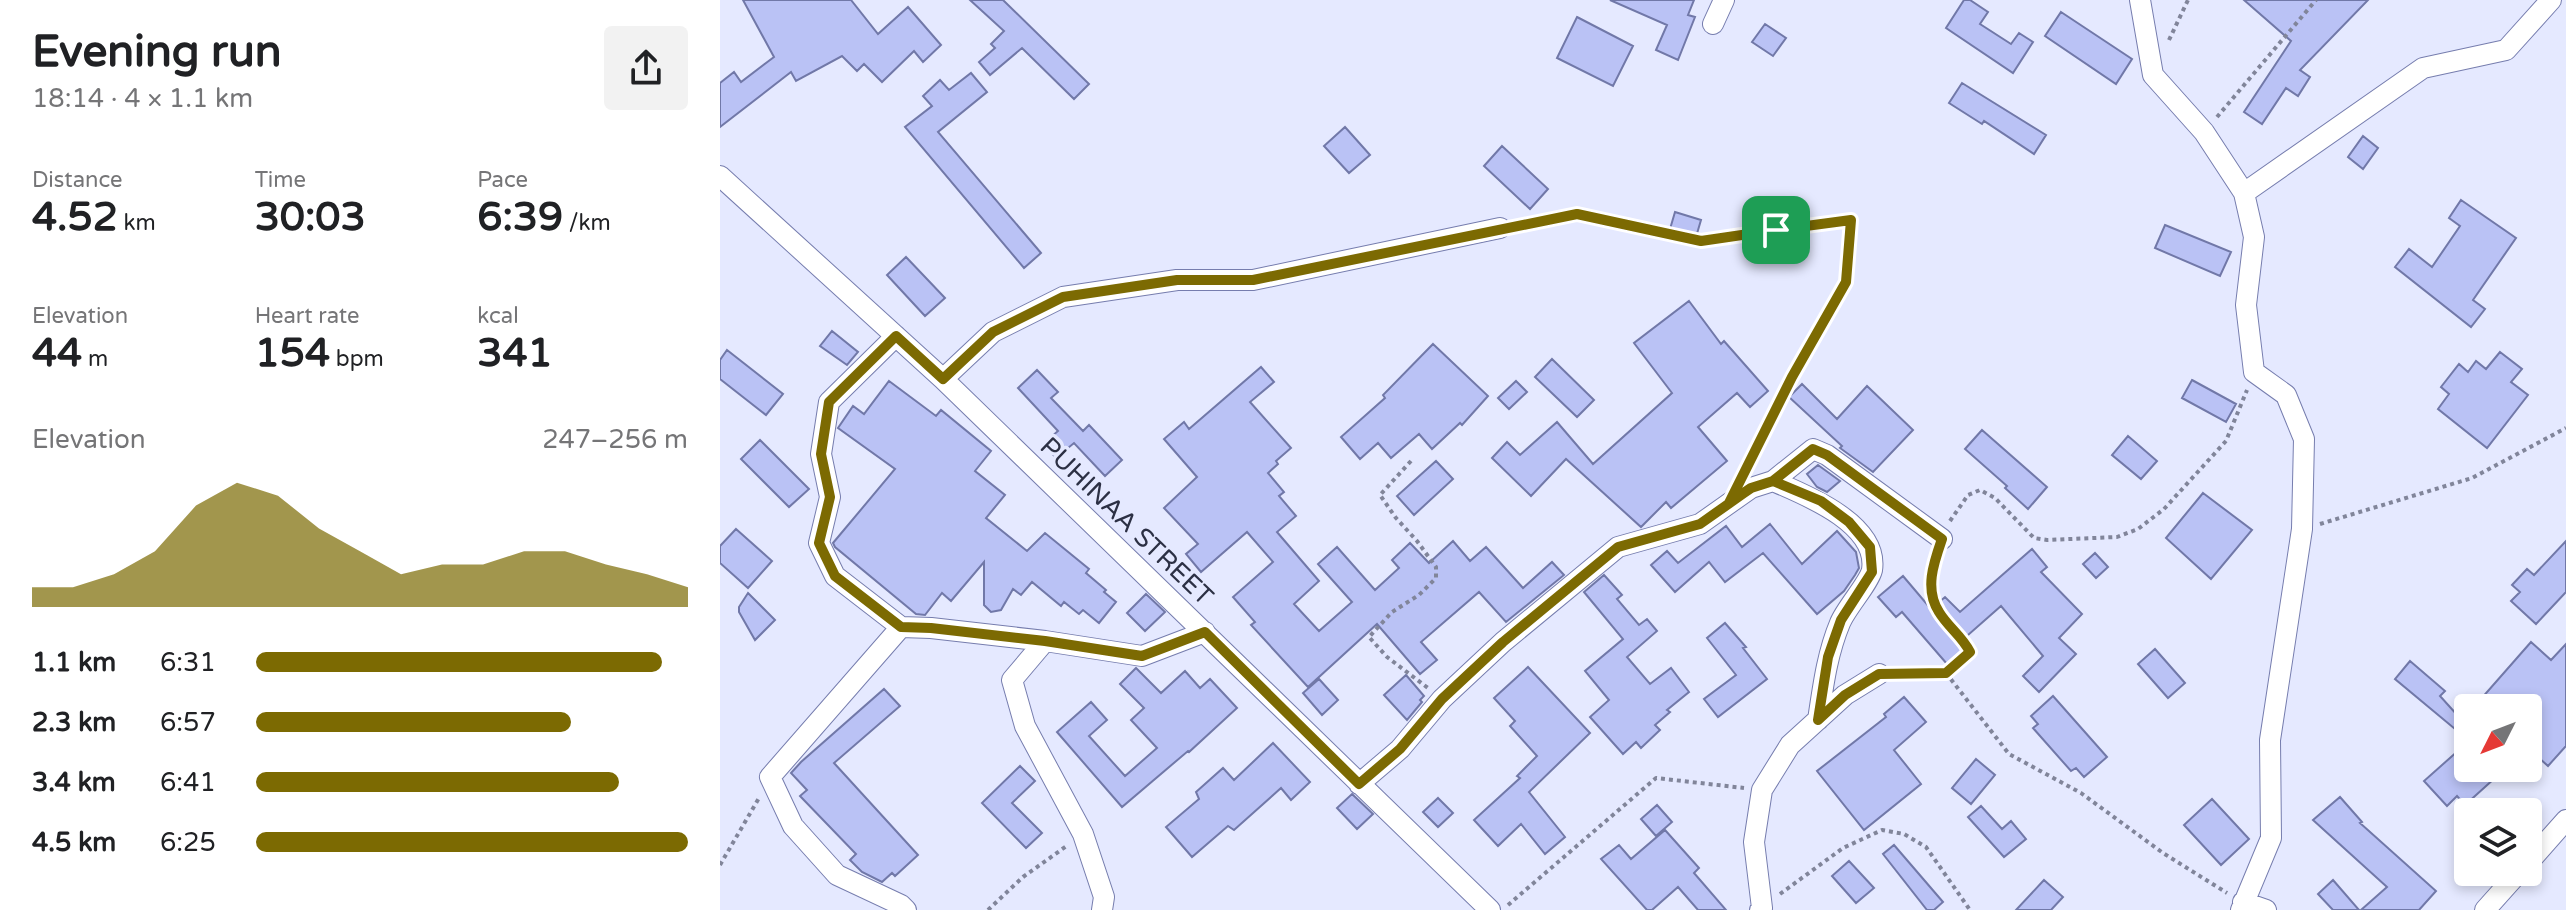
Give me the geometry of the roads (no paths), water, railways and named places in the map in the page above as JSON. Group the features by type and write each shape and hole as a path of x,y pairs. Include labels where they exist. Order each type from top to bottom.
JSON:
{"street":[{"path":"1713,24 1724,0"},
{"path":"2140,0 2153,75 2204,132 2244,193 2254,237 2246,305 2254,372 2286,395 2304,439 2302,529 2270,740 2271,838 2242,906 2266,910"},
{"path":"2244,193 2423,68 2506,50 2551,0"},
{"name":"PUHINAA STREET","path":"720,176 943,379 1490,910"},
{"path":"943,379 993,332 1063,297 1177,280 1253,280 1500,228"},
{"path":"896,336 829,402 821,454 830,497 819,543 835,576 901,627 1045,641 1142,656 1205,632"},
{"path":"1359,784 1400,749 1442,699 1503,642 1618,547 1700,524 1751,488 1773,481 1813,449 1827,455 1942,539"},
{"path":"1773,481 1821,501 1849,522 1870,547 1872,572 1841,620 1828,657 1818,720"},
{"path":"901,627 770,777 793,826 837,875 906,910"},
{"path":"1045,641 1012,680 1025,726 1083,834 1104,897 1102,910"},
{"path":"1761,909 1754,842 1762,790 1790,745 1845,695 1879,674"},
{"path":"2542,847 2566,820"},
{"path":"2485,910 2506,886"}]}
